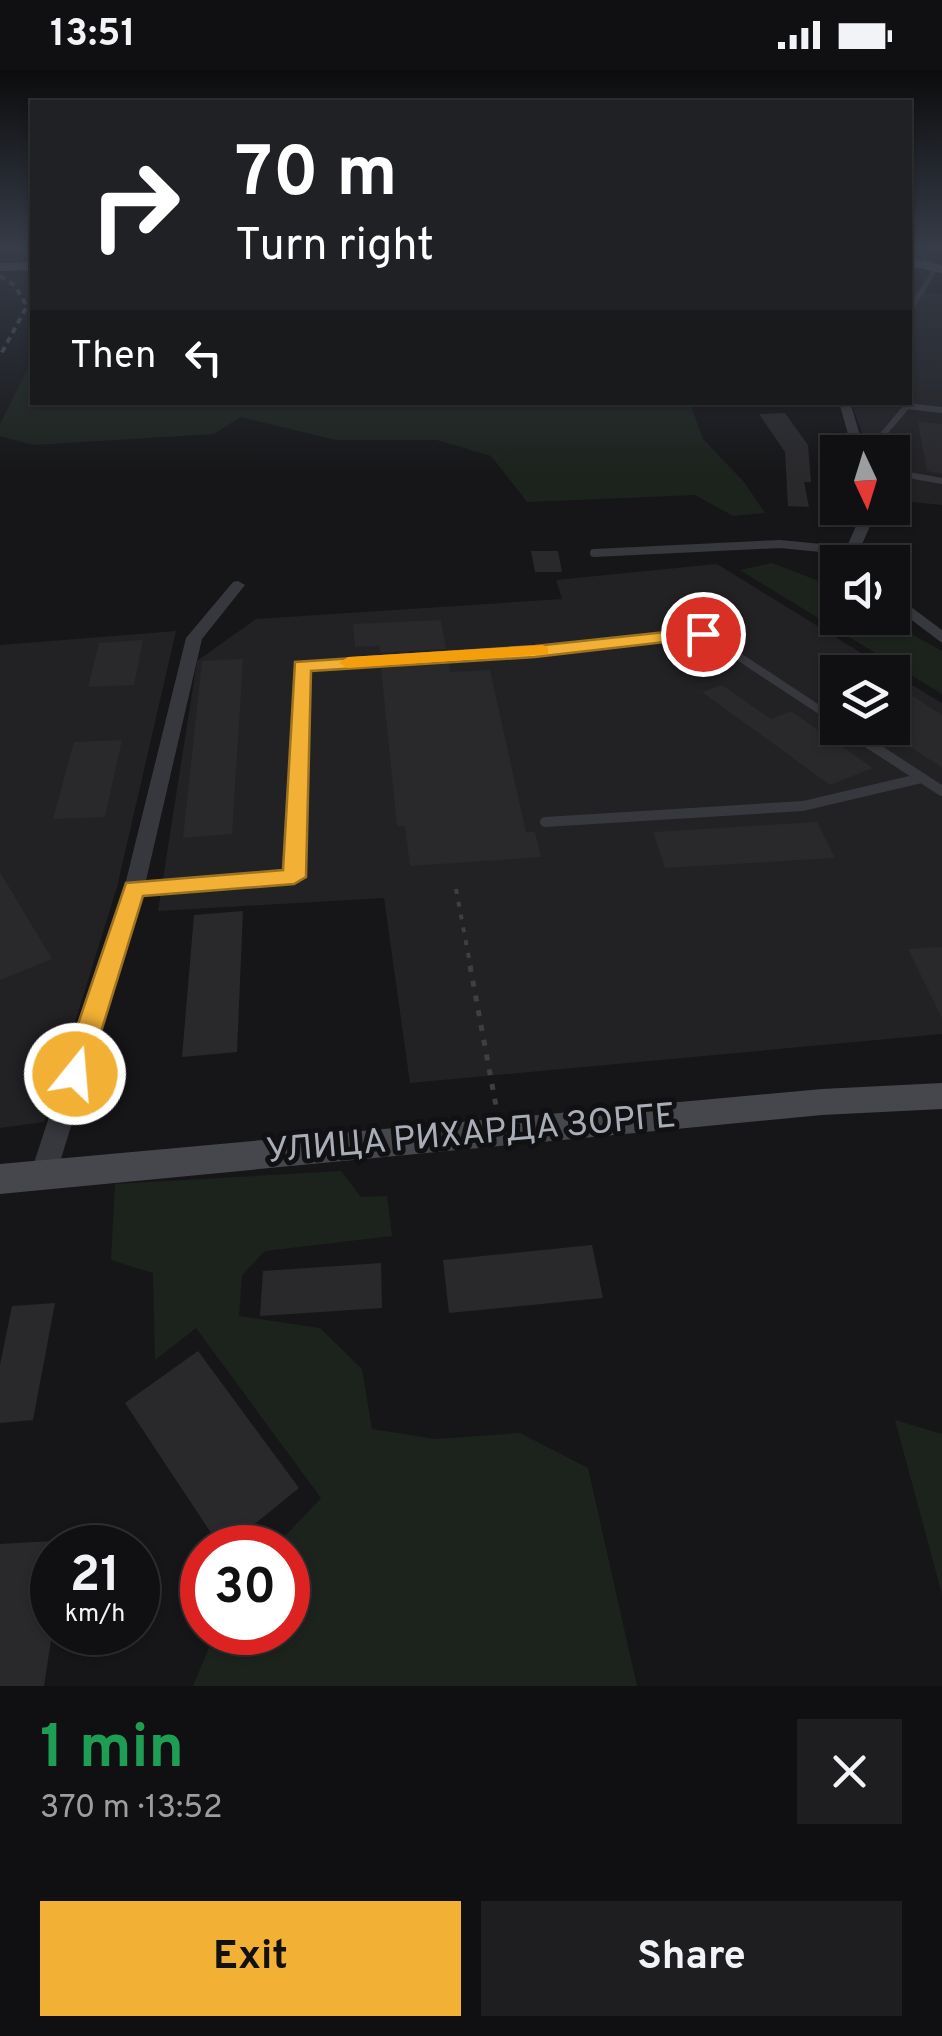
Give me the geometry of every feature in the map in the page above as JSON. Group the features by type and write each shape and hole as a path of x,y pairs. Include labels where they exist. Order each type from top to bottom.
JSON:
{"main road":[{"name":"УЛИЦА РИХАРДА ЗОРГЕ","path":"0,1179 822,1102 942,1096"}],"street":[{"path":"845,405 854,435"},
{"path":"43,1175 134,889 194,638 238,585"},
{"path":"910,612 942,638"}],"lane":[{"path":"883,435 905,405"},
{"path":"912,405 942,410"},
{"path":"910,475 942,481"},
{"path":"594,553 780,544 820,551"},
{"path":"134,889 294,877 302,666 535,651 703,634 820,710"},
{"path":"871,745 942,791"},
{"path":"545,822 802,806 922,778"}],"path":[{"path":"456,889 500,1131"}],"shaded area":[{"path":"912,323 942,323 942,505 910,502 910,435 863,435 852,405 912,405"},
{"path":"30,364 30,405 691,405 703,439 744,482 765,513 733,516 695,495 527,502 491,456 437,440 335,440 241,417 214,434 33,445 0,436 0,424"},
{"path":"772,563 820,581 820,619 740,570"},
{"path":"717,564 820,628 820,635 832,635 864,655 820,655 820,745 910,745 910,684 942,703 942,1034 410,1083 384,898 158,911 197,661 256,619 562,599 556,580"},
{"path":"176,631 117,887 44,1122 0,1128 0,645"},
{"path":"910,633 942,651 942,694 910,674 910,655 878,655 846,635"},
{"path":"341,1171 361,1197 387,1196 392,1236 265,1251 242,1275 239,1316 320,1328 362,1369 372,1429 436,1439 520,1433 588,1468 637,1686 193,1686 206,1655 310,1655 310,1525 296,1525 321,1498 196,1328 155,1360 153,1273 111,1260 115,1184"},
{"path":"895,1420 942,1434 942,1594"}],"building":[{"path":"785,413 808,445 811,482 804,482 809,507 788,506 785,452 759,414"},
{"path":"918,422 942,424 942,474 927,471"},
{"path":"531,551 558,551 562,572 535,572"},
{"path":"441,620 446,649 380,653 379,646 355,647 353,624"},
{"path":"143,640 134,685 88,687 99,643"},
{"path":"243,659 232,834 183,838 202,661"},
{"path":"449,664 450,672 490,670 526,832 535,832 541,857 410,866 405,826 397,826 381,668"},
{"path":"722,685 771,719 791,711 820,731 820,745 840,745 873,768 830,785 702,692"},
{"path":"910,695 942,715 942,768 908,745"},
{"path":"122,740 105,817 53,819 74,742"},
{"path":"817,822 835,858 665,868 653,832"},
{"path":"0,872 52,959 0,980"},
{"path":"243,911 237,1052 182,1057 194,915"},
{"path":"942,947 942,1018 908,949"},
{"path":"592,1245 603,1298 449,1313 443,1260"},
{"path":"381,1263 382,1308 260,1316 263,1271"},
{"path":"55,1303 33,1420 0,1423 0,1365 12,1306"},
{"path":"198,1351 299,1488 253,1525 206,1525 125,1403"},
{"path":"30,1542 30,1655 49,1655 44,1686 0,1686 0,1544"}],"railway":[{"path":"0,356 18,323"}],"slow traffic":[{"path":"348,663 542,651"}],"route":[{"path":"75,1074 134,889 294,877 302,666 535,651 703,634"}]}
